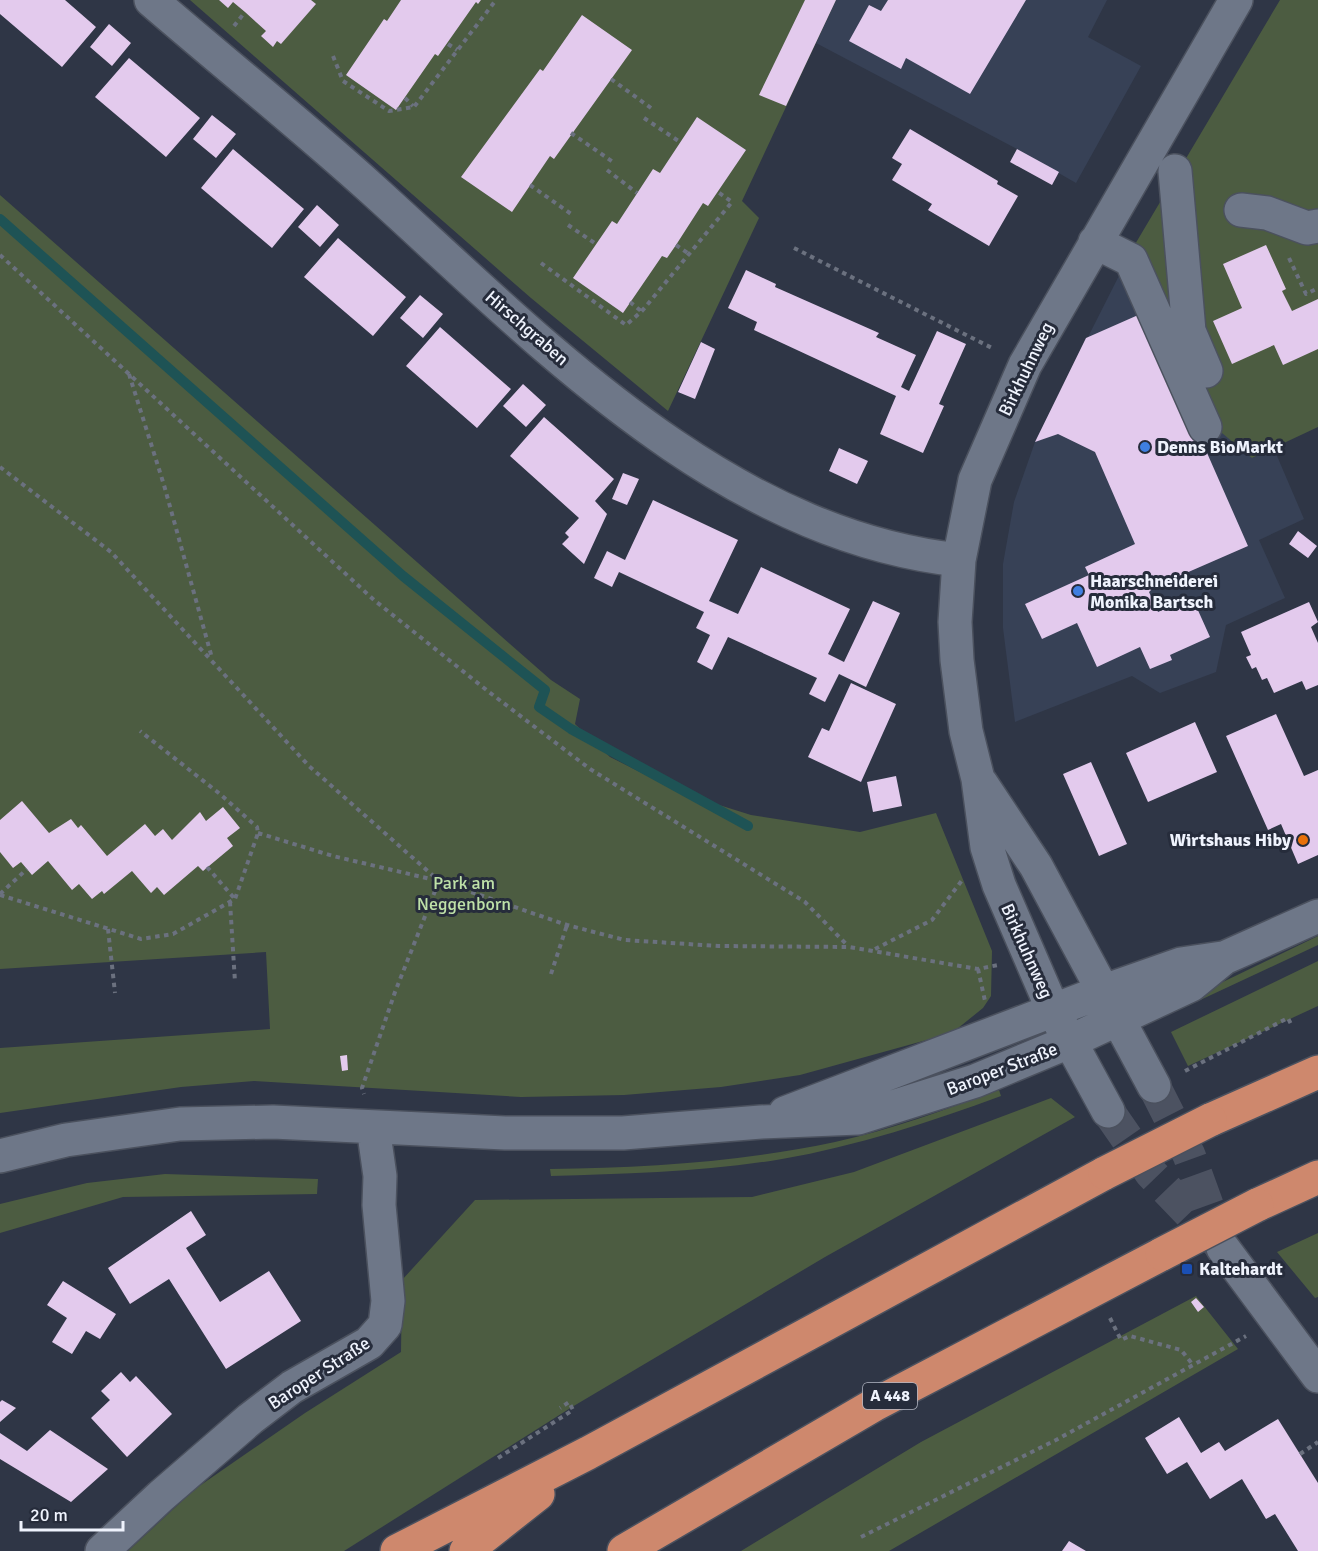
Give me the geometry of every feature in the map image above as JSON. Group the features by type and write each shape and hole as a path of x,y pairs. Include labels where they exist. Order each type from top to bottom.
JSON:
{"highway":[{"path":"397,1551 588,1453 1105,1173 1210,1120 1318,1072"},
{"name":"A 448","path":"624,1551 874,1404 1257,1205 1318,1177"},
{"path":"466,1551 588,1453"}],"street":[{"name":"Hirschgraben","path":"151,0 363,180 507,311 639,423 775,506 839,533 931,557 959,560"},
{"name":"Birkhuhnweg","path":"1108,1111 1053,1010 999,885 987,847 978,779 966,731 957,660 955,622 959,560 975,480 1025,365 1236,0"},
{"path":"1175,171 1189,331 1206,371"},
{"path":"1241,210 1267,213 1307,228 1318,226"},
{"path":"1095,242 1131,260 1205,427"},
{"name":"Birkhuhnweg","path":"978,779 1036,866 1154,1086"},
{"name":"Baroper Straße","path":"0,1156 66,1140 180,1124 273,1122 505,1133 611,1133 761,1122 858,1118 975,1081 1071,1041 1191,985 1224,958 1318,916"},
{"name":"Baroper Straße","path":"761,1122 1104,991 1181,964 1224,958"},
{"name":"Baroper Straße","path":"102,1551 250,1419 292,1387 369,1343 385,1324 388,1301 379,1205 380,1176 373,1127"},
{"path":"1223,1248 1318,1376"}],"path":[{"path":"333,56 342,81 389,111 414,107 496,0"},
{"path":"448,44 457,50"},
{"path":"611,79 651,108"},
{"path":"405,98 414,107"},
{"path":"644,118 680,142"},
{"path":"571,133 613,162"},
{"path":"606,170 637,193"},
{"path":"530,185 574,216"},
{"path":"541,263 626,325 642,311 732,202 717,192"},
{"path":"568,225 596,244"},
{"path":"676,245 689,254"},
{"path":"794,248 1025,365"},
{"path":"0,255 375,600 489,692 590,769 805,902 849,946"},
{"path":"1306,294 1318,288"},
{"path":"630,302 642,311"},
{"path":"129,372 164,485 212,659"},
{"path":"0,467 111,552 309,766 439,881"},
{"path":"27,869 0,895 141,939 173,934 235,899 258,833 257,827 220,794 140,731"},
{"path":"258,833 333,856 439,881 567,925 625,940 718,946 849,946 978,969"},
{"path":"874,950 932,920 987,847"},
{"path":"207,867 235,899"},
{"path":"373,1127 362,1088 395,992 439,881"},
{"path":"230,902 235,982"},
{"path":"551,974 567,925"},
{"path":"108,929 115,993"},
{"path":"1189,1069 1288,1018 1291,1024"},
{"path":"861,1537 1056,1440 1274,1318"},
{"path":"1124,1338 1130,1336 1181,1350 1193,1365"},
{"path":"560,1407 569,1402"},
{"path":"1300,1454 1318,1442"}],"shaded area":[{"path":"836,0 1107,0 1088,37 1141,66 1076,183 1017,149 816,43"},
{"path":"1134,246 1252,458 1274,449 1304,519 1259,540 1285,598 1226,625 1216,672 1160,693 1132,676 1015,722 1003,628 1003,564 1014,502 1035,442"}],"green space":[{"path":"190,0 836,0 742,201 759,218 668,411 531,298"},
{"path":"1280,0 1318,0 1318,427 1252,458 1216,428 1134,246"},
{"name":"Park am Neggenborn","path":"0,195 551,680 580,699 575,724 610,757 684,794 751,815 860,832 936,813 992,951 991,996 983,1008 952,1033 800,1075 721,1087 624,1095 521,1097 254,1081 181,1087 0,1113 0,1048 270,1029 266,952 0,969"},
{"path":"1318,936 1318,945 1181,1009 1202,992"},
{"path":"1318,961 1318,1006 1188,1066 1171,1032"},
{"path":"999,1090 1001,1096 947,1115 866,1140 810,1154 696,1170 551,1176 550,1169 693,1163 800,1149 835,1142 918,1119"},
{"path":"1051,1098 1075,1117 825,1257 572,1407 344,1551 128,1551 195,1489 305,1413 401,1352 402,1280 475,1200 752,1197 854,1172"},
{"path":"165,1174 318,1179 317,1194 123,1197 0,1233 0,1204 87,1183"},
{"path":"1318,1233 1318,1297 1315,1298 1277,1252"},
{"path":"1196,1296 1238,1349 889,1551 741,1551 921,1442"}],"building":[{"path":"0,0 65,0 96,27 62,67 0,14"},
{"path":"219,0 311,0 316,4 281,44 277,41 273,47 261,36 266,31 245,12 233,2 228,8"},
{"path":"401,0 481,0 478,4 476,2 438,56 435,54 396,110 346,75 384,19 387,21"},
{"path":"805,0 836,0 786,106 759,95"},
{"path":"888,0 1026,0 970,94 906,58 901,69 849,41 869,5 881,11"},
{"path":"582,15 632,50 554,159 550,156 512,212 461,177 540,69 543,71"},
{"path":"109,24 131,43 112,66 90,47"},
{"path":"129,58 200,118 166,157 95,97"},
{"path":"212,115 236,134 216,158 193,139"},
{"path":"697,117 746,150 708,206 703,203 667,258 662,256 623,313 573,278 612,221 617,224 653,169 660,173"},
{"path":"910,129 998,181 997,184 1018,196 989,246 928,210 932,204 892,180 902,164 892,158"},
{"path":"233,149 304,209 272,248 201,188"},
{"path":"1017,149 1059,172 1052,185 1010,162"},
{"path":"317,205 339,225 320,247 298,227"},
{"path":"338,238 406,297 373,336 304,277"},
{"path":"1266,245 1286,289 1282,291 1292,311 1318,299 1318,349 1283,365 1274,345 1232,364 1213,321 1242,308 1223,264"},
{"path":"746,270 776,284 775,287 879,333 876,337 916,355 901,387 909,391 937,331 966,344 939,404 944,406 923,453 880,434 896,396 754,330 757,322 728,308"},
{"path":"420,295 443,314 423,338 400,318"},
{"name":"Denns BioMarkt","path":"1145,312 1248,546 1154,587 1149,592 1158,612 1192,597 1210,637 1170,655 1172,660 1150,669 1140,647 1097,667 1077,623 1042,639 1025,604 1089,575 1085,567 1135,544 1095,452 1058,434 1035,442 1086,338"},
{"path":"440,327 511,389 477,428 406,366"},
{"path":"701,342 715,349 695,399 678,392"},
{"path":"523,384 546,405 526,427 503,406"},
{"path":"544,417 614,479 595,501 607,514 584,564 562,544 569,537 565,533 579,518 510,456"},
{"path":"839,448 868,461 857,484 829,471"},
{"path":"623,473 639,479 627,505 612,499"},
{"path":"653,500 738,540 709,601 738,614 761,567 850,609 828,654 844,662 873,601 900,613 866,687 839,674 825,702 809,694 817,678 728,637 712,670 697,662 710,635 696,628 704,612 619,572 612,587 594,578 607,551 625,560"},
{"path":"1298,531 1317,546 1308,558 1289,544"},
{"path":"1309,602 1318,622 1311,627 1318,643 1318,685 1306,690 1302,681 1274,693 1267,678 1262,680 1256,667 1252,669 1246,657 1251,655 1241,632"},
{"path":"851,683 896,704 861,782 808,757 822,728 829,731"},
{"path":"1276,714 1304,776 1318,770 1318,855 1298,864 1281,824 1268,830 1226,736"},
{"path":"1195,722 1217,772 1148,802 1126,753"},
{"path":"1091,762 1127,844 1099,856 1063,774"},
{"path":"896,776 902,806 873,812 867,782"},
{"path":"22,801 49,833 71,819 78,828 81,825 107,856 145,824 155,836 163,829 172,840 200,812 206,821 223,807 240,828 227,838 233,846 203,871 198,866 164,895 157,887 151,893 132,871 104,894 102,891 92,899 79,884 72,890 48,861 32,875 21,862 13,868 0,852 0,820"},
{"path":"347,1055 348,1070 342,1071 340,1056"},
{"path":"191,1211 206,1235 186,1248 220,1302 269,1271 301,1321 226,1369 169,1279 130,1304 108,1268"},
{"path":"63,1281 116,1314 100,1339 86,1331 72,1354 52,1342 67,1318 47,1305"},
{"path":"1196,1298 1204,1307 1198,1312 1191,1302"},
{"path":"121,1372 130,1382 136,1376 172,1414 127,1457 91,1418 110,1400 101,1391"},
{"path":"2,1400 16,1408 0,1422 0,1402"},
{"path":"1179,1417 1201,1453 1219,1442 1225,1451 1278,1419 1318,1483 1318,1551 1298,1551 1275,1514 1266,1519 1242,1479 1210,1499 1187,1462 1167,1474 1145,1438"},
{"path":"50,1430 108,1469 71,1502 0,1459 0,1433 27,1451"},
{"path":"1069,1541 1086,1551 1062,1551"}],"waterway":[{"path":"0,219 403,576 545,690 539,707 571,729 748,826"}],"tunnel":[{"path":"1154,1086 1189,1155 1218,1235"},
{"path":"1108,1111 1151,1173 1223,1248"}],"place":[{"name":"Denns BioMarkt","path":"1145,447"},
{"name":"Haarschneiderei Monika Bartsch","path":"1078,591"},
{"name":"Wirtshaus Hiby","path":"1303,840"},
{"name":"Kaltehardt","path":"1187,1269"}]}
